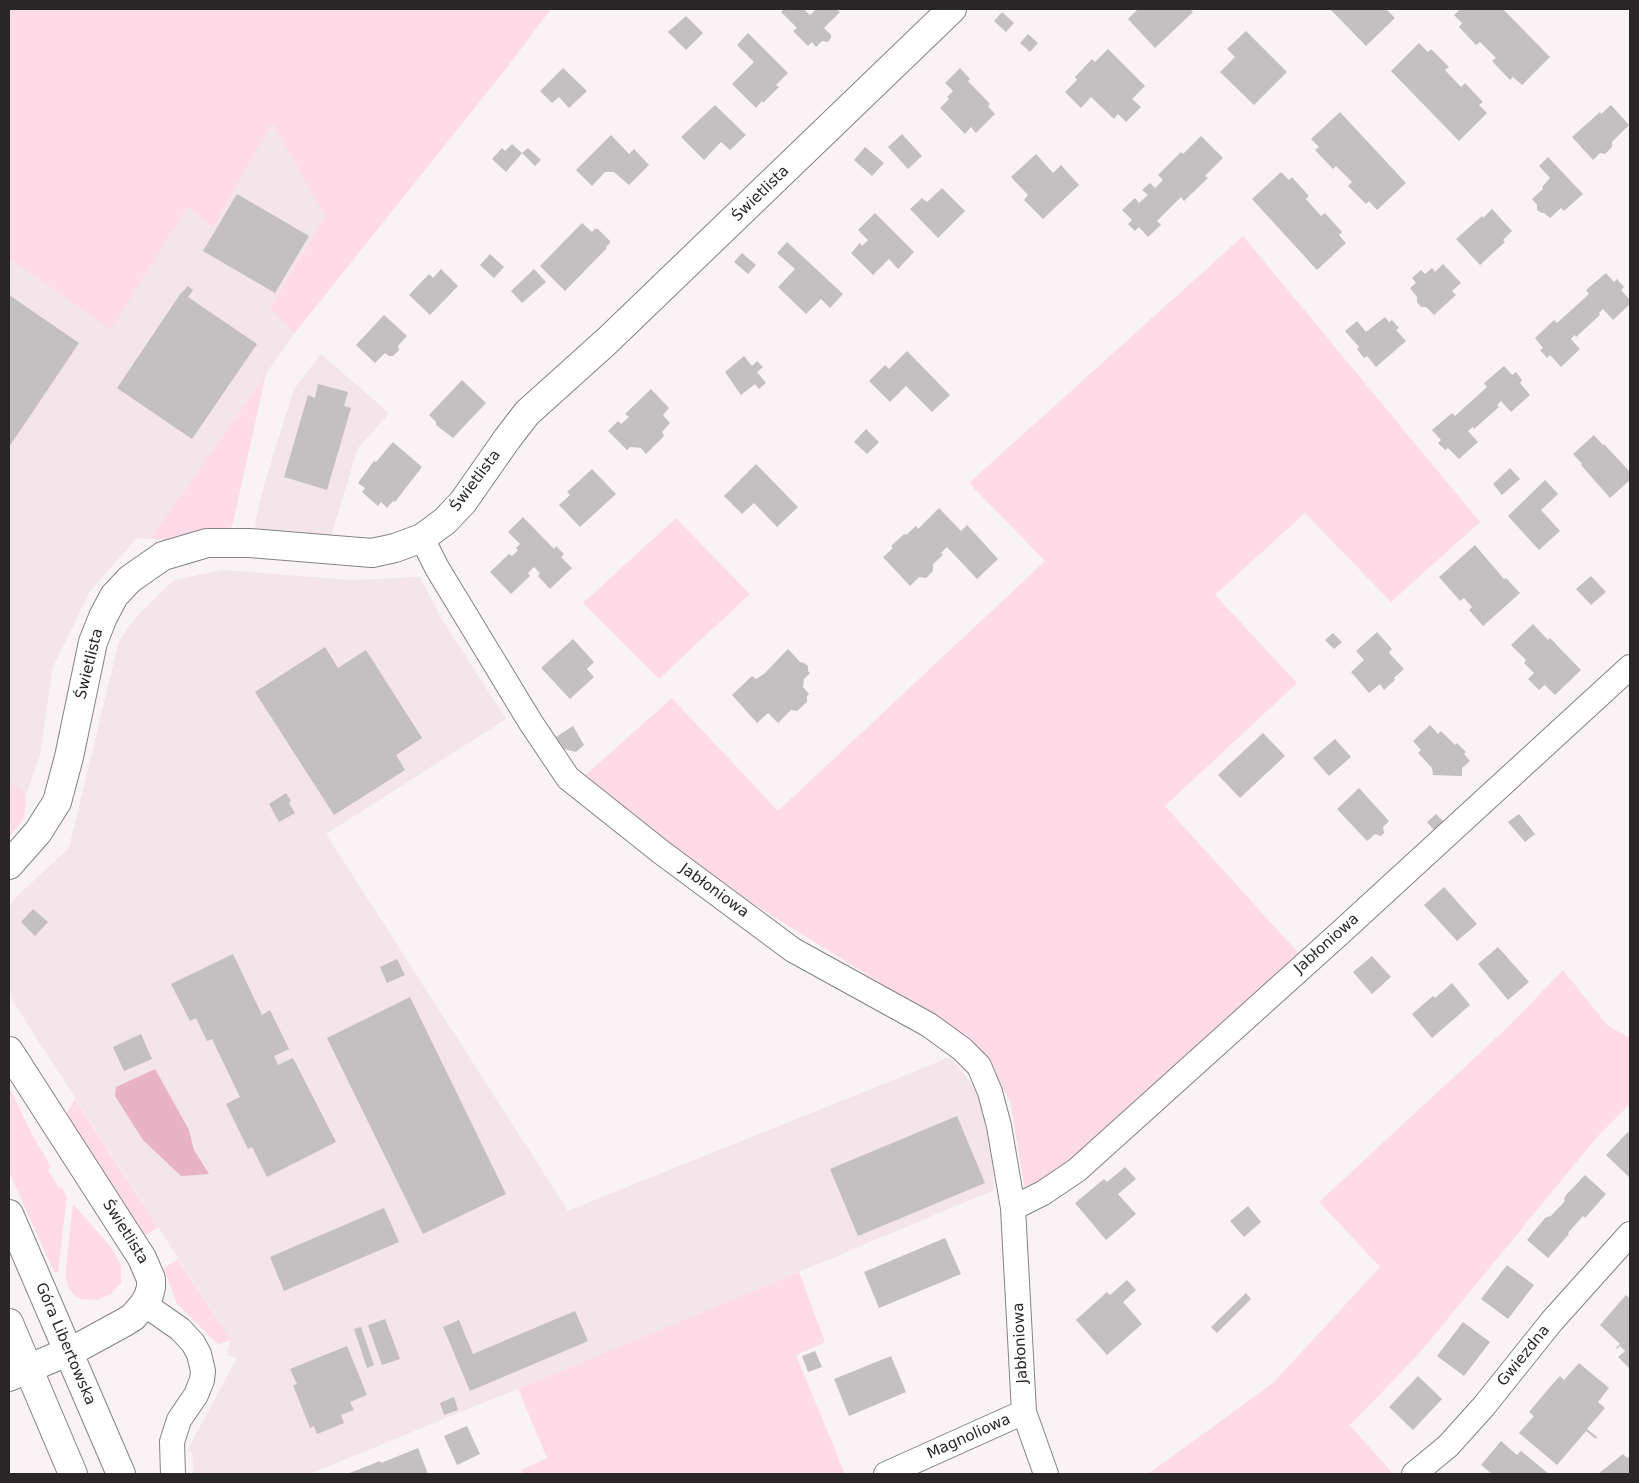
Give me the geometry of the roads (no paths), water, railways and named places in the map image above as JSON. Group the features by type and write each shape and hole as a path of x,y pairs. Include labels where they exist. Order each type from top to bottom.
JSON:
{"main road":[{"name":"Świetlista","path":"9,865 38,832 57,802 69,757 93,642 114,596 130,579 163,556 207,543 250,542 372,553 395,548 422,538 445,522 463,502 527,413 607,342 952,9"},
{"name":"Świetlista","path":"9,1051 142,1258 151,1279 149,1295 144,1304 125,1322 68,1351 18,1373"},
{"name":"Góra Libertowska","path":"9,1214 121,1474"},
{"path":"9,1323 18,1373 73,1474"}],"street":[{"name":"Jabłoniowa","path":"422,538 437,568 526,715 568,778 661,852 793,950 929,1025 962,1049 979,1066 990,1092 999,1126 1013,1208 1024,1412 1046,1474"},
{"name":"Jabłoniowa","path":"1013,1208 1043,1193 1077,1170 1340,933 1630,666"},
{"name":"Gwiezdna","path":"1414,1474 1448,1446 1484,1406 1552,1321 1630,1234"},
{"path":"144,1304 180,1330 193,1344 199,1354 203,1371 202,1380 196,1395 180,1420 172,1442 172,1474"},
{"name":"Magnoliowa","path":"886,1474 1024,1412"}]}
